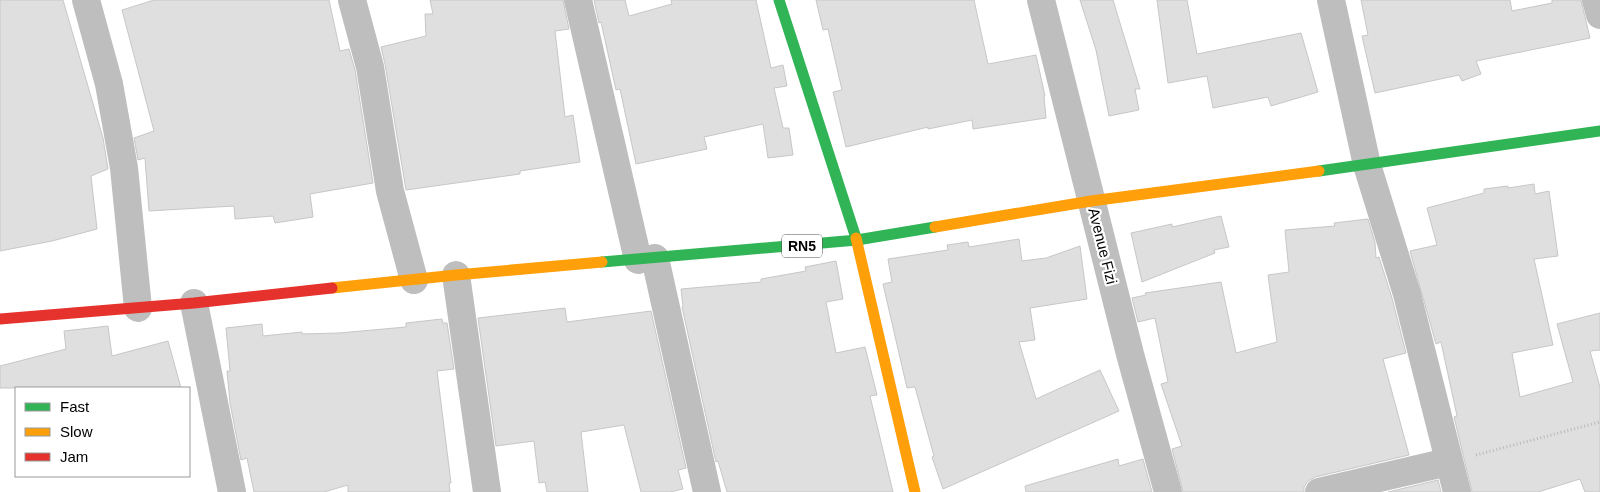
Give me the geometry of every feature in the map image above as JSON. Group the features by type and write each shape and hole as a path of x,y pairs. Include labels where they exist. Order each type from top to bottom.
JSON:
{"main road":[{"path":"779,0 857,240 915,492"},
{"name":"RN5","path":"0,319 194,303 456,275 857,240 1091,201 1367,165 1600,131"}],"street":[{"path":"86,0 109,84 124,168 138,308"},
{"path":"352,0 370,67 390,191 414,280"},
{"path":"578,0 707,492"},
{"name":"Avenue Fizi","path":"1041,0 1130,354 1168,492"},
{"path":"1331,0 1367,165 1407,294 1457,492"},
{"path":"1596,0 1600,15"},
{"path":"456,275 486,492"},
{"path":"194,303 232,492"},
{"path":"1319,492 1448,462"}],"path":[{"path":"1448,462 1600,422"}],"building":[{"path":"0,0 63,0 103,138 108,169 91,176 97,229 52,241 0,251"},
{"path":"154,0 329,0 340,51 349,49 355,70 373,183 310,194 313,217 275,223 273,216 235,219 234,206 149,211 145,158 138,160 134,138 154,131 122,10"},
{"path":"430,0 563,0 569,29 555,31 565,117 573,115 580,162 520,171 520,174 406,190 381,47 426,36 425,14 433,14"},
{"path":"594,0 625,0 629,16 672,4 671,0 756,0 771,68 783,65 787,86 774,88 783,128 789,128 793,155 768,158 763,124 704,137 707,149 636,164 620,89 616,90 601,22 599,23"},
{"path":"816,0 974,0 988,64 1036,55 1045,96 1046,118 973,129 972,120 928,129 928,127 846,147 833,92 842,90 828,29 823,30"},
{"path":"1080,0 1113,0 1140,89 1135,89 1139,110 1109,116 1096,50"},
{"path":"1157,0 1187,0 1197,54 1301,33 1318,92 1271,106 1268,97 1213,108 1207,76 1168,83"},
{"path":"1361,0 1510,0 1512,11 1552,3 1552,0 1581,0 1590,38 1476,61 1481,74 1462,81 1459,75 1375,93 1362,36 1368,35"},
{"path":"1534,184 1535,194 1549,191 1558,256 1534,259 1553,345 1512,353 1520,397 1573,382 1557,324 1600,313 1600,350 1590,351 1600,387 1600,492 1585,492 1580,479 1538,492 1472,492 1454,417 1457,416 1441,342 1436,344 1410,251 1437,245 1427,208 1484,193 1484,189"},
{"path":"1221,216 1229,247 1214,250 1215,253 1142,282 1131,233 1172,224 1172,227"},
{"path":"1368,219 1375,242 1376,258 1379,257 1392,298 1406,353 1383,359 1409,455 1315,477 1308,481 1304,487 1304,492 1183,492 1172,449 1182,446 1161,384 1168,382 1155,318 1138,322 1132,298 1146,295 1145,293 1221,282 1236,353 1277,342 1268,275 1289,272 1285,230 1335,226 1334,223"},
{"path":"1019,239 1022,261 1046,258 1080,246 1087,299 1030,308 1035,340 1019,342 1036,399 1100,370 1119,411 943,489 932,457 934,456 915,387 907,388 883,284 892,282 888,259 948,250 947,245 968,242 969,247"},
{"path":"836,261 843,299 826,302 836,353 865,347 877,395 870,396 893,492 727,492 718,461 716,462 682,307 681,289 761,282 761,279 806,271 805,267"},
{"path":"565,308 567,322 651,311 686,468 678,470 683,489 670,492 641,492 624,425 581,432 588,492 547,492 545,482 539,483 534,441 496,446 478,318"},
{"path":"442,319 443,323 447,323 454,369 437,371 451,483 449,483 450,492 348,492 348,485 324,492 254,492 247,458 241,460 230,403 227,371 230,371 226,328 262,324 263,336 302,332 302,334 339,333 406,327 406,323"},
{"path":"108,326 112,356 168,341 181,387 0,388 0,366 66,349 64,331"},
{"path":"1118,459 1119,466 1143,459 1152,492 1026,492 1025,486"},
{"path":"1438,480 1441,492 1388,492"}],"traffic: fast":[{"path":"779,0 856,238"},
{"path":"1319,171 1600,131"},
{"path":"602,262 857,240 935,227"}],"traffic: slow":[{"path":"935,227 1091,201 1319,171"},
{"path":"856,238 915,492"},
{"path":"332,288 602,262"}],"traffic: jam":[{"path":"0,319 194,303 332,288"}]}
